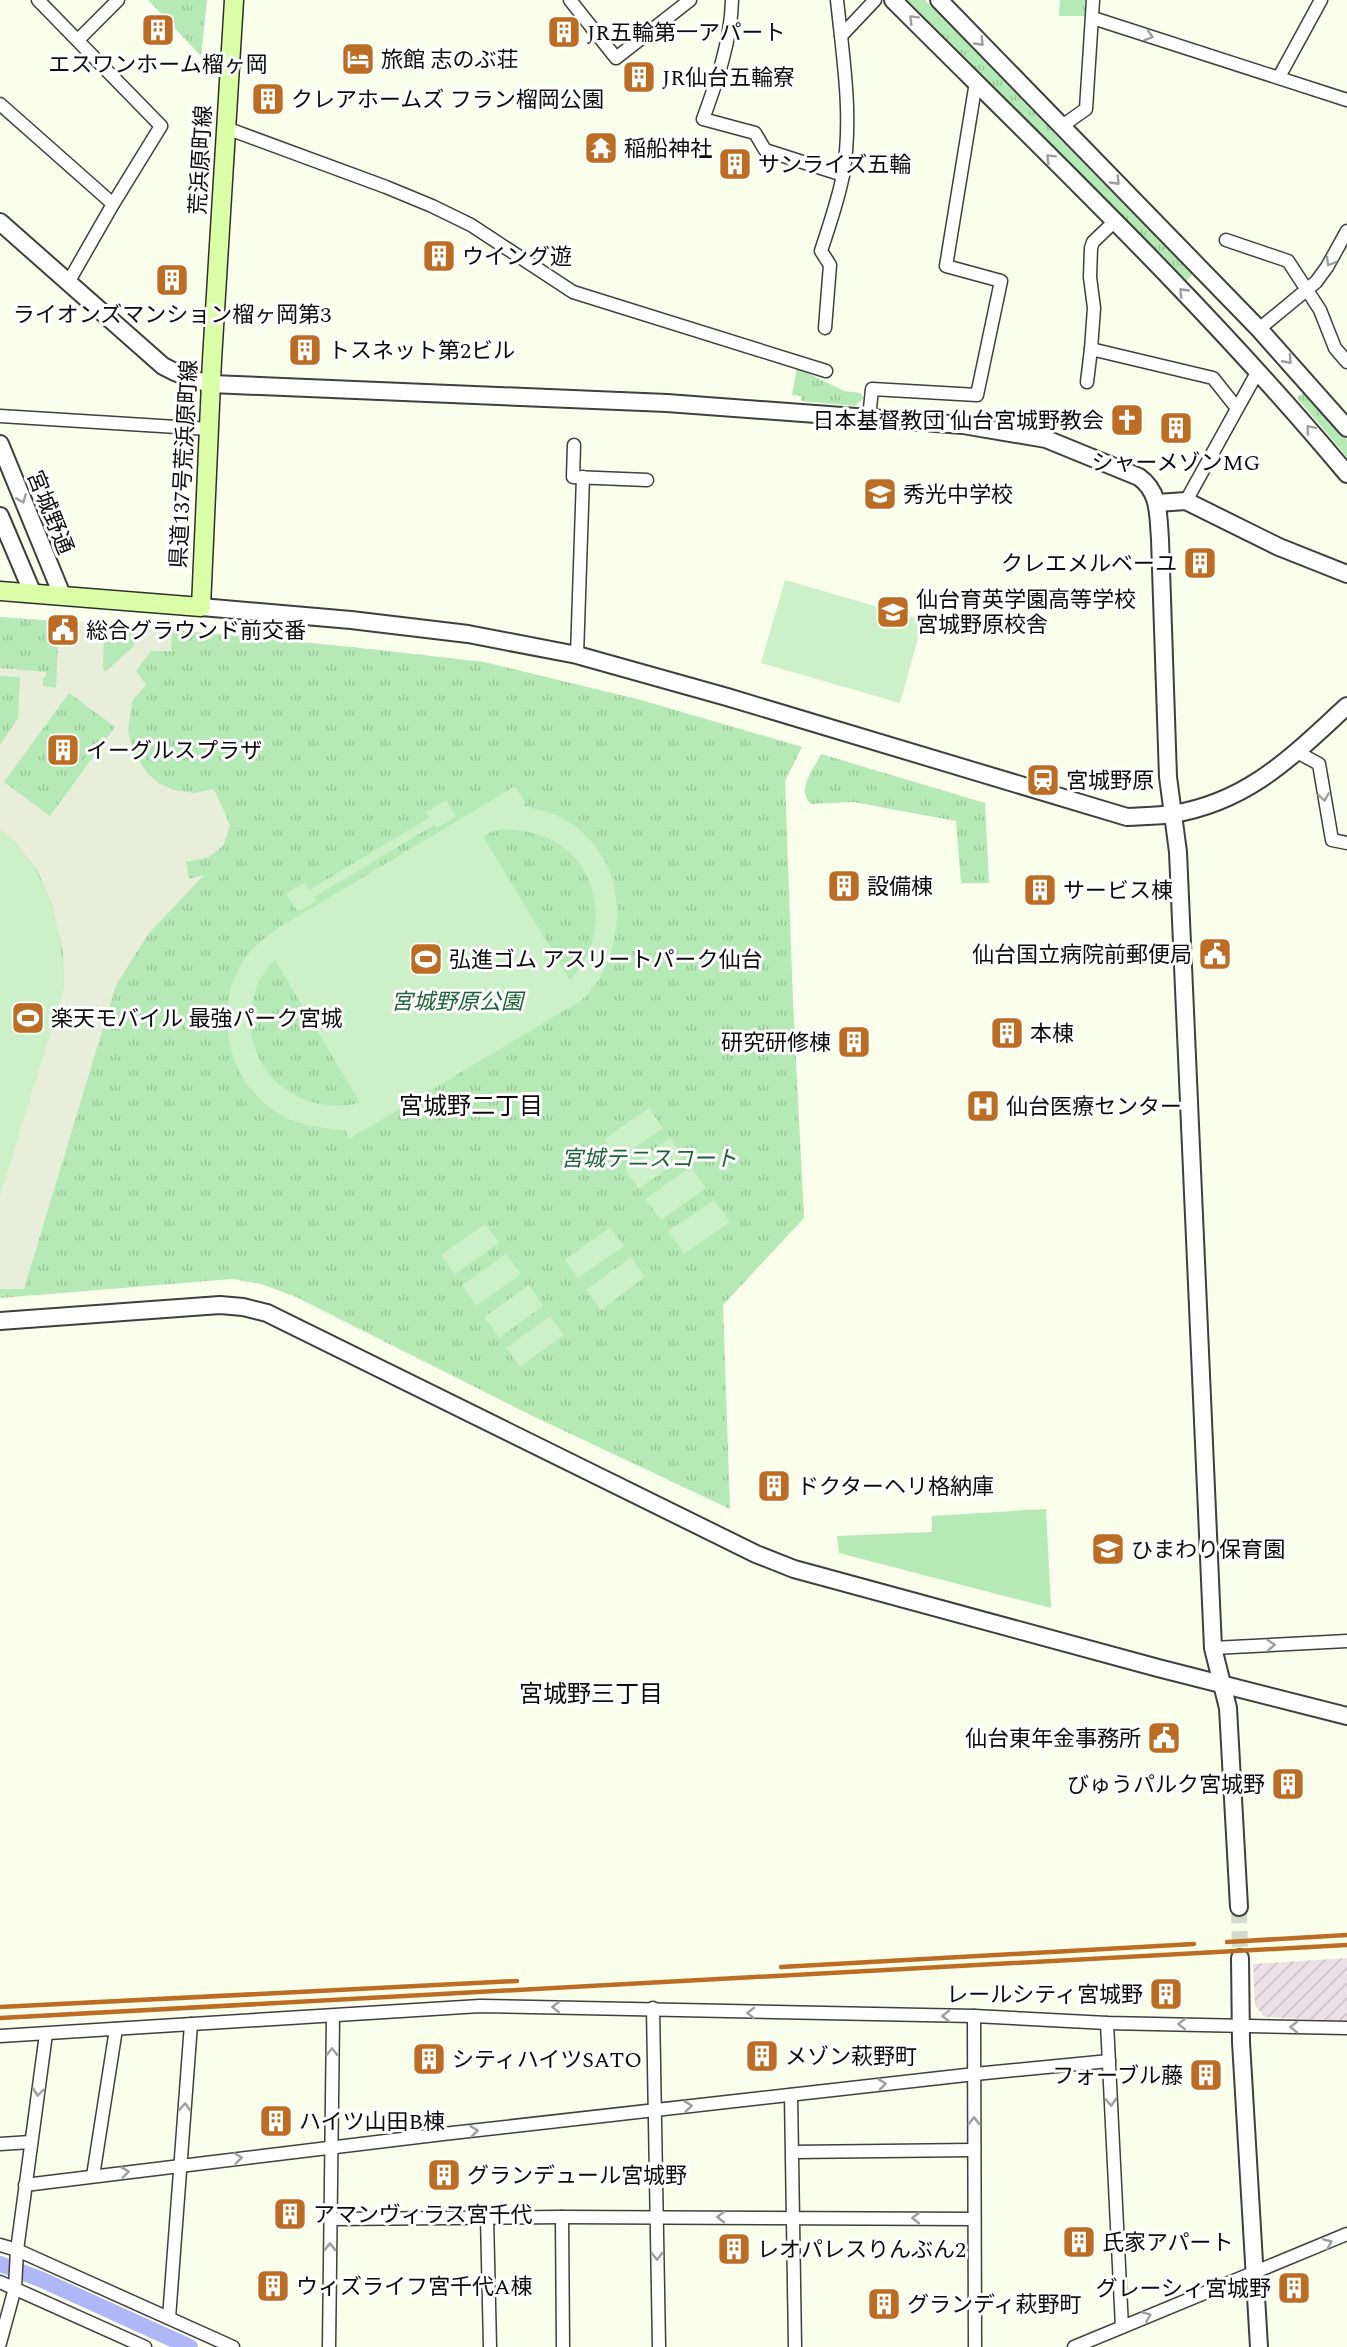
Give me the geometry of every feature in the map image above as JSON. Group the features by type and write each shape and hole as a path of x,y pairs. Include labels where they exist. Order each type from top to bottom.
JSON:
{"main road":[{"name":"荒浜原町線","path":"215,324 234,0"},
{"name":"県道137号荒浜原町線","path":"201,607 215,324"},
{"path":"0,591 201,607"}],"street":[{"path":"38,0 161,126 69,281"},
{"path":"78,40 118,0"},
{"path":"570,0 616,58 690,0"},
{"path":"732,0 731,18 717,81 703,119 755,133 765,150 843,175"},
{"path":"825,328 830,265 821,251 843,175 847,112 837,0"},
{"path":"841,36 875,0"},
{"path":"893,0 1114,222 1258,371 1347,474"},
{"path":"939,0 1260,329 1347,428"},
{"path":"1062,126 1086,109 1094,0"},
{"path":"1279,77 1321,0"},
{"path":"1093,18 1347,100"},
{"path":"869,418 872,389 977,395 1001,281 946,266 976,82"},
{"path":"0,104 113,204"},
{"path":"226,128 432,206 471,225 573,292 826,371"},
{"path":"0,222 163,366 177,374 211,384 667,403 963,425 1046,439 1139,477 1149,484 1156,503 1160,539 1168,777 1178,852 1213,1648 1228,1708 1239,1907"},
{"path":"1087,382 1094,308 1090,278 1091,248 1093,242 1114,222"},
{"path":"1260,329 1308,291 1327,267 1347,231"},
{"path":"1226,240 1288,261 1320,310 1335,348 1347,362"},
{"path":"1091,349 1212,378 1236,406"},
{"path":"1186,501 1236,406 1258,371"},
{"path":"0,416 209,429"},
{"name":"宮城野通","path":"0,444 62,595"},
{"path":"574,445 573,477 647,480"},
{"path":"577,655 583,477"},
{"path":"1156,503 1186,501 1279,547 1347,574"},
{"path":"0,516 33,594"},
{"path":"201,607 351,620 468,634 577,655 727,697 1127,817 1173,814 1226,799 1247,789 1267,777 1347,706"},
{"path":"1297,752 1319,764 1332,840 1347,843"},
{"path":"0,1321 220,1305 267,1312 756,1554 794,1569 1221,1685 1347,1716"},
{"path":"1213,1648 1347,1641"},
{"path":"1240,1958 1241,2025 1259,2347"},
{"path":"0,2036 333,2017 480,2006 974,2016 1107,2023 1347,2028"},
{"path":"653,2008 659,2347"},
{"path":"974,2016 975,2347"},
{"path":"329,2347 333,2017"},
{"path":"1107,2023 1122,2327"},
{"path":"169,2318 191,2024"},
{"path":"93,2176 116,2029"},
{"path":"0,2343 15,2276 46,2034"},
{"path":"25,2185 654,2110 1109,2061"},
{"path":"791,2095 795,2347"},
{"path":"0,2144 31,2142"},
{"path":"793,2152 974,2150"},
{"path":"330,2219 487,2217 975,2219"},
{"path":"487,2217 490,2347"},
{"path":"562,2217 563,2347"},
{"path":"1074,2347 1347,2234"},
{"path":"0,2245 17,2250 233,2347"},
{"path":"0,2282 15,2276"},
{"path":"15,2276 145,2347"}],"shaded area":[{"path":"75,622 104,624 103,668 105,672 134,646 133,626 172,631 171,651 151,651 136,671 146,685 132,701 128,731 133,752 148,774 160,784 174,790 194,793 214,789 230,825 223,846 209,857 186,862 189,879 204,875 149,933 116,985 24,1289 0,1289 0,1196 64,988 63,952 52,905 38,872 15,842 0,829 0,745 18,718 20,677 0,676 0,668 46,672 46,677 43,677 43,686 56,688 58,643 73,643","holes":["69,693 115,727 50,816 4,782"]},
{"path":"1347,1958 1347,2021 1264,2017 1255,2005 1253,1964"}],"green space":[{"path":"148,0 207,0 201,56"},
{"path":"907,0 925,0 1194,273 1185,282"},
{"path":"1060,0 1090,0 1089,16 1059,16"},
{"path":"797,368 844,391 860,393 864,398 855,406 801,401 801,396 792,395"},
{"path":"1305,391 1347,440 1347,457 1297,398"},
{"path":"785,580 923,620 900,703 761,663"},
{"name":"宮城野原公園","path":"0,617 133,626 484,662 641,700 802,747 785,781 804,1218 723,1305 730,1509 537,1418 294,1296 261,1284 232,1279 0,1298"},
{"path":"821,754 985,803 989,883 961,883 956,821 853,802 811,804 805,793 805,786"},
{"path":"515,786 526,803 523,806 558,816 574,825 588,837 607,866 616,899 617,917 611,953 604,970 582,1000 349,1139 345,1130 303,1124 279,1114 260,1100 235,1061 229,1038 227,1015 230,992 238,970 251,950 280,927","holes":["503,829 518,830 548,838 575,859 586,875 593,892 596,911 595,930 582,965 570,980 483,836","275,960 360,1103 337,1105 315,1103 295,1095 278,1084 265,1068 255,1049 251,1028 252,1004 260,980"]},
{"path":"446,800 456,817 437,828 434,825 315,897 317,901 298,912 286,894 304,883 309,890 429,818 426,812"},
{"name":"楽天モバイル 最強パーク宮城","path":"0,829 17,845 30,862 50,901 60,943 64,988 0,1198"},
{"path":"649,1108 663,1128 618,1159 604,1139"},
{"name":"宮城テニスコート","path":"670,1138 683,1157 639,1189 625,1170"},
{"path":"691,1167 706,1188 661,1220 645,1199"},
{"path":"714,1200 730,1222 684,1254 668,1231"},
{"path":"485,1224 499,1243 455,1274 441,1255"},
{"path":"610,1227 624,1246 578,1278 565,1260"},
{"path":"506,1254 521,1274 476,1306 462,1285"},
{"path":"631,1257 645,1277 601,1310 586,1290"},
{"path":"529,1285 543,1306 499,1338 484,1317"},
{"path":"550,1316 564,1335 520,1367 506,1348"},
{"path":"1046,1509 1051,1608 839,1553 837,1536 932,1532 932,1516"}],"waterway":[{"path":"0,2264 40,2279 190,2347"}],"tunnel":[{"path":"1239,1907 1240,1958"}],"railway":[{"path":"1227,1942 1347,1935"},
{"path":"781,1967 1194,1944"},
{"path":"0,2018 1347,1945"},
{"path":"0,2007 517,1981"}],"place":[{"name":"エスワンホーム榴ヶ岡","path":"158,30"},
{"name":"JR五輪第一アパート","path":"564,32"},
{"name":"旅館 志のぶ荘","path":"358,59"},
{"name":"JR仙台五輪寮","path":"639,77"},
{"name":"クレアホームズ フラン榴岡公園","path":"268,99"},
{"name":"稲船神社","path":"601,148"},
{"name":"サンライズ五輪","path":"735,164"},
{"name":"ウイング遊","path":"439,256"},
{"name":"ライオンズマンション榴ヶ岡第3","path":"172,280"},
{"name":"トスネット第2ビル","path":"305,350"},
{"name":"日本基督教団 仙台宮城野教会","path":"1127,420"},
{"name":"シャーメゾンMG","path":"1176,428"},
{"name":"秀光中学校","path":"880,494"},
{"name":"クレエメルベーユ","path":"1200,563"},
{"name":"仙台育英学園高等学校 宮城野原校舎","path":"893,612"},
{"name":"総合グラウンド前交番","path":"63,630"},
{"name":"イーグルスプラザ","path":"63,750"},
{"name":"宮城野原","path":"1043,780"},
{"name":"設備棟","path":"844,886"},
{"name":"サービス棟","path":"1040,890"},
{"name":"仙台国立病院前郵便局","path":"1215,954"},
{"name":"弘進ゴム アスリートパーク仙台","path":"426,959"},
{"name":"楽天モバイル 最強パーク宮城","path":"28,1018"},
{"name":"本棟","path":"1007,1033"},
{"name":"研究研修棟","path":"854,1042"},
{"name":"仙台医療センター","path":"983,1106"},
{"name":"ドクターヘリ格納庫","path":"774,1486"},
{"name":"ひまわり保育園","path":"1108,1549"},
{"name":"仙台東年金事務所","path":"1164,1738"},
{"name":"びゅうパルク宮城野","path":"1288,1784"},
{"name":"レールシティ宮城野","path":"1166,1994"},
{"name":"メゾン萩野町","path":"762,2056"},
{"name":"シティハイツSATO","path":"429,2059"},
{"name":"フォーブル藤","path":"1206,2075"},
{"name":"ハイツ山田B棟","path":"276,2121"},
{"name":"グランデュール宮城野","path":"444,2175"},
{"name":"アマンヴィラス宮千代","path":"290,2214"},
{"name":"氏家アパート","path":"1079,2242"},
{"name":"レオパレスりんぶん2","path":"734,2249"},
{"name":"ウィズライフ宮千代A棟","path":"273,2286"},
{"name":"グレーシィ宮城野","path":"1294,2288"},
{"name":"グランディ萩野町","path":"884,2304"}],"district":[{"name":"宮城野二丁目","path":"471,1106"},
{"name":"宮城野三丁目","path":"591,1694"}]}
